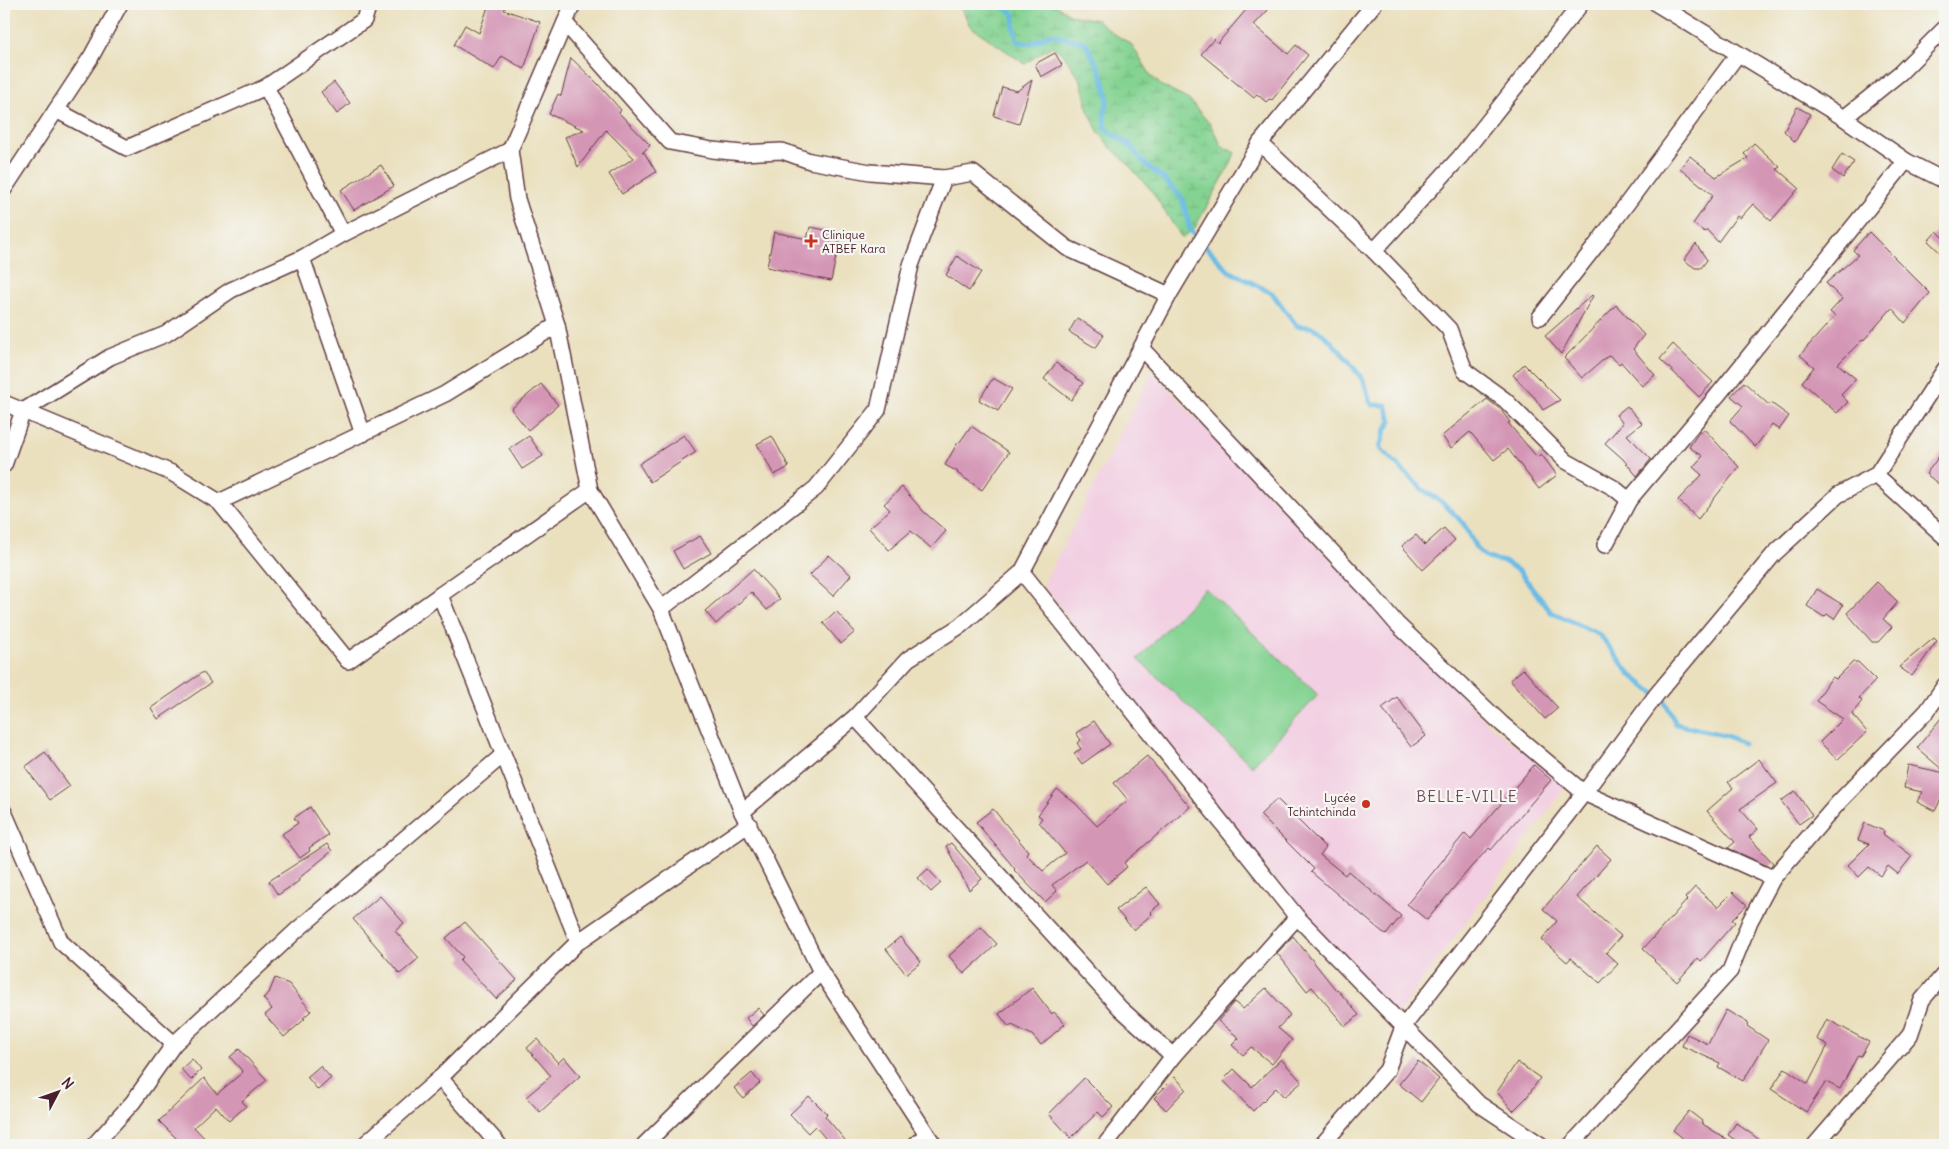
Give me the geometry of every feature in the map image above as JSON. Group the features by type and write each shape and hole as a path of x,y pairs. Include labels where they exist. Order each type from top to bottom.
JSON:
{"street":[{"path":"56,110 127,148 266,87 364,20 369,4"},
{"path":"573,4 510,150 517,199 557,325 590,490 661,609 745,818 821,972 925,1142"},
{"path":"364,1145 440,1078 578,942 745,818 854,717 908,659 960,626 1022,572 1169,295 1260,143 1374,4"},
{"path":"1374,251 1460,157 1581,4"},
{"path":"1657,4 1844,118 1906,161 1945,181"},
{"path":"4,189 91,57 117,5"},
{"path":"565,22 670,142 712,150 742,153 782,152 810,162 870,172 944,178 973,174 1067,248 1169,295"},
{"path":"1844,118 1900,73 1945,28"},
{"path":"1540,317 1594,248 1738,54"},
{"path":"266,87 343,234"},
{"path":"1260,143 1374,251 1449,329 1465,371 1505,400 1566,461 1614,488 1629,500"},
{"path":"4,465 23,412 110,357 166,334 231,290 302,258 343,234 510,150"},
{"path":"1605,545 1629,500 1717,396 1906,161"},
{"path":"661,609 816,488 878,410 911,265 944,178"},
{"path":"302,258 363,434"},
{"path":"220,502 445,394 557,325"},
{"path":"1141,348 1398,624 1502,724 1584,794 1772,878"},
{"path":"1322,1145 1387,1070 1403,1027 1584,794 1664,685 1774,554 1838,495 1876,475 1945,369"},
{"path":"4,403 172,474 220,502 348,661 590,490"},
{"path":"1876,475 1945,537"},
{"path":"1022,572 1297,917 1478,1104 1541,1145"},
{"path":"440,595 578,942"},
{"path":"1571,1145 1730,970 1750,921 1772,878 1839,802 1927,711 1945,685"},
{"path":"854,717 1120,1008 1173,1056"},
{"path":"94,1145 133,1102 174,1044 297,930 503,755"},
{"path":"4,812 62,942 174,1044"},
{"path":"1105,1145 1173,1056 1297,917"},
{"path":"644,1145 821,972"},
{"path":"1815,1145 1910,1035 1922,1000 1945,973"},
{"path":"440,1078 499,1145"}],"shaded area":[{"path":"1152,372 1434,669 1494,729 1568,784 1397,1015 1303,916 1043,585"}],"green space":[{"path":"956,4 1054,4 1071,15 1097,20 1114,34 1131,44 1152,77 1162,86 1189,100 1210,124 1222,146 1235,153 1194,229 1182,238 1151,190 1110,147 1098,131 1088,110 1081,81 1063,54 1052,46 1025,64 970,26 963,11"},
{"path":"1205,588 1318,695 1252,766 1138,659"}],"building":[{"path":"489,4 507,4 504,10 540,22 524,69 502,56 494,69 454,45 465,25 479,33"},
{"path":"1251,4 1262,4 1268,10 1254,25 1288,54 1296,45 1308,55 1272,100 1269,99 1266,102 1257,94 1254,98 1201,54 1214,39 1218,43"},
{"path":"1055,53 1062,65 1041,77 1035,64"},
{"path":"571,58 597,83 621,110 619,113 650,145 642,153 644,152 656,172 622,194 609,174 634,158 606,130 578,167 565,137 584,130 549,114 558,94 561,96"},
{"path":"1032,80 1019,124 994,116 1002,87 1017,91"},
{"path":"334,82 350,103 337,114 321,92"},
{"path":"1797,107 1810,114 1795,142 1784,131"},
{"path":"1754,143 1780,167 1777,169 1799,188 1771,221 1753,204 1740,218 1737,216 1718,242 1707,230 1705,232 1693,224 1713,195 1680,168 1690,156 1716,177 1748,158 1744,154"},
{"path":"1842,154 1854,162 1843,178 1832,170"},
{"path":"381,165 394,186 354,210 341,190"},
{"path":"810,227 841,233 831,281 767,267 774,232 807,239"},
{"path":"1937,231 1945,239 1945,257 1928,241"},
{"path":"1869,232 1930,293 1905,323 1892,308 1863,341 1838,364 1856,379 1841,395 1848,402 1837,413 1802,382 1814,367 1800,355 1835,316 1830,312 1842,299 1826,283 1858,255 1853,250"},
{"path":"1696,244 1707,260 1701,268 1695,268 1684,260"},
{"path":"957,256 981,272 969,291 946,275"},
{"path":"1593,296 1561,354 1545,336"},
{"path":"1616,305 1644,335 1633,349 1655,375 1642,386 1621,362 1619,364 1609,355 1582,378 1564,358"},
{"path":"1077,318 1104,335 1096,348 1069,332"},
{"path":"1673,344 1713,382 1699,397 1660,359"},
{"path":"1056,363 1083,383 1071,400 1044,379"},
{"path":"1524,364 1560,400 1543,410 1535,398 1513,375"},
{"path":"993,378 1012,389 998,411 979,400"},
{"path":"1744,382 1769,405 1771,403 1789,416 1779,430 1772,425 1755,447 1730,421 1743,406 1731,396"},
{"path":"541,384 558,405 528,430 511,409"},
{"path":"1487,399 1500,409 1510,422 1508,423 1537,457 1541,454 1557,475 1539,489 1508,449 1494,460 1470,432 1451,448 1442,436"},
{"path":"1627,406 1642,423 1627,435 1651,459 1637,476 1623,459 1605,443 1623,423 1616,415"},
{"path":"971,426 1009,452 982,490 945,465 958,442"},
{"path":"1704,429 1739,467 1698,519 1678,500 1702,475 1693,467 1703,456 1689,447 1699,432 1701,433"},
{"path":"684,435 696,452 650,482 639,464"},
{"path":"529,436 543,456 522,469 509,449"},
{"path":"772,436 789,467 774,475 757,444"},
{"path":"1945,448 1945,489 1926,474"},
{"path":"902,487 924,512 946,531 931,548 911,531 889,550 869,528 890,510 884,504"},
{"path":"1444,528 1455,540 1423,570 1402,546 1416,535 1425,545"},
{"path":"700,536 711,553 683,569 673,551"},
{"path":"829,555 851,575 833,596 810,575"},
{"path":"753,569 780,599 767,610 751,592 716,624 705,611"},
{"path":"1877,582 1898,602 1883,619 1892,627 1878,642 1872,642 1847,613"},
{"path":"1817,589 1843,605 1834,619 1827,614 1824,617 1807,606"},
{"path":"836,611 855,632 841,644 823,623"},
{"path":"1934,638 1937,641 1912,676 1899,667"},
{"path":"1853,662 1858,662 1876,680 1859,698 1862,701 1852,714 1867,732 1837,760 1820,742 1843,719 1816,701 1832,677 1836,679"},
{"path":"1523,669 1558,708 1545,719 1510,680"},
{"path":"203,672 211,683 158,719 151,708"},
{"path":"1397,697 1426,736 1411,747 1382,708"},
{"path":"1945,713 1945,772 1917,748"},
{"path":"1094,721 1110,744 1082,764 1074,753 1081,749 1077,743 1081,740 1076,733"},
{"path":"45,752 70,786 50,800 25,767"},
{"path":"1147,756 1190,807 1124,863 1127,867 1107,884 1086,860 1052,885 1057,891 1045,902 1014,870 976,822 993,809 1028,851 1026,854 1043,871 1065,853 1039,822 1042,818 1038,815 1057,789 1075,803 1097,826 1128,800 1114,783"},
{"path":"1759,759 1777,783 1740,809 1758,829 1749,837 1773,863 1770,867 1728,848 1735,842 1707,811 1733,788 1728,782"},
{"path":"1534,765 1551,780 1491,850 1489,848 1471,867 1427,920 1407,904 1465,833 1471,839"},
{"path":"1908,765 1945,773 1945,791 1935,811 1917,802 1922,792 1904,788"},
{"path":"1795,791 1812,815 1799,824 1781,801"},
{"path":"1277,799 1326,848 1320,855 1345,875 1348,871 1401,916 1386,935 1311,872 1314,869 1260,815"},
{"path":"310,807 328,835 309,848 310,851 300,858 282,834 298,823 294,818"},
{"path":"1865,823 1884,831 1883,834 1912,856 1898,874 1888,866 1881,876 1869,867 1859,877 1848,865 1869,844 1858,840"},
{"path":"951,843 982,879 969,890 946,846"},
{"path":"327,844 332,851 298,879 299,881 278,895 269,881"},
{"path":"1597,846 1611,859 1577,897 1621,936 1606,953 1618,964 1600,983 1571,958 1567,962 1542,940 1557,921 1543,909"},
{"path":"928,869 941,883 931,892 918,878"},
{"path":"1146,887 1160,904 1134,930 1116,910"},
{"path":"1695,887 1718,907 1733,892 1747,905 1732,920 1735,922 1701,961 1698,958 1677,982 1643,949 1687,900 1685,898"},
{"path":"380,896 404,923 395,931 419,958 400,974 353,919"},
{"path":"465,922 517,980 496,999 460,960 463,957 446,938"},
{"path":"981,927 997,944 964,974 949,956"},
{"path":"1293,936 1336,990 1359,1015 1345,1026 1312,987 1307,991 1277,953"},
{"path":"900,937 921,962 906,974 886,949"},
{"path":"275,978 289,984 311,1011 303,1018 305,1019 284,1037 265,1015 272,1009 263,998 269,993"},
{"path":"1032,988 1052,1014 1054,1012 1065,1024 1041,1045 1032,1035 1012,1025 1009,1027 999,1014"},
{"path":"1266,988 1290,1015 1278,1028 1292,1040 1272,1064 1251,1047 1243,1055 1232,1045 1239,1038 1218,1021 1234,1002 1243,1009"},
{"path":"758,1008 764,1015 752,1026 746,1018"},
{"path":"1726,1010 1748,1023 1747,1026 1768,1040 1743,1081 1718,1067 1720,1063 1682,1046 1687,1034 1708,1044"},
{"path":"1827,1019 1869,1042 1861,1056 1858,1055 1840,1089 1826,1082 1806,1112 1771,1089 1785,1068 1808,1084 1828,1045 1817,1039"},
{"path":"537,1039 558,1063 564,1057 580,1076 540,1112 526,1097 551,1076 527,1048"},
{"path":"239,1049 267,1080 242,1101 246,1106 229,1121 216,1106 194,1127 211,1145 183,1145 159,1121 204,1078 217,1094 243,1072 230,1057"},
{"path":"192,1059 201,1070 191,1080 181,1069"},
{"path":"1281,1059 1302,1082 1284,1097 1276,1088 1253,1111 1223,1080 1234,1069 1252,1087"},
{"path":"1418,1061 1439,1079 1421,1102 1399,1084"},
{"path":"1517,1062 1540,1078 1527,1097 1513,1111 1497,1092"},
{"path":"320,1066 331,1078 318,1090 307,1077"},
{"path":"752,1073 760,1083 743,1098 734,1088"},
{"path":"1175,1077 1186,1089 1166,1110 1154,1098"},
{"path":"1084,1078 1113,1107 1103,1117 1098,1112 1071,1138 1049,1114"},
{"path":"809,1096 827,1114 825,1116 849,1145 831,1145 815,1126 808,1133 790,1114"},
{"path":"1689,1111 1702,1121 1701,1123 1736,1145 1691,1145 1673,1130"},
{"path":"1736,1123 1767,1145 1742,1145 1728,1135"}],"waterway":[{"path":"1000,4 1014,14 1017,41 1030,44 1051,34 1086,43 1102,75 1108,98 1104,118 1107,131 1129,144 1145,164 1165,180 1182,198 1190,230 1229,271 1272,293 1297,326 1311,327 1326,337 1342,353 1365,384 1371,403 1373,405 1386,405 1391,421 1385,431 1380,448 1422,489 1443,503 1463,523 1476,548 1487,558 1505,562 1520,572 1551,612 1600,635 1631,675 1665,702 1676,724 1727,736 1743,743"}],"place":[{"name":"Clinique ATBEF Kara","path":"811,241"},
{"name":"Lycée Tchintchinda","path":"1366,804"}],"district":[{"name":"BELLE-VILLE","path":"1467,796"}]}
